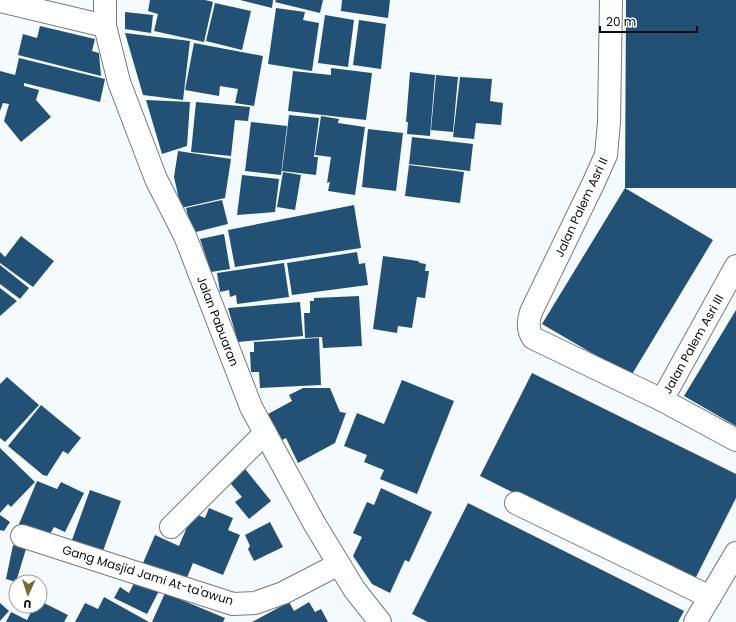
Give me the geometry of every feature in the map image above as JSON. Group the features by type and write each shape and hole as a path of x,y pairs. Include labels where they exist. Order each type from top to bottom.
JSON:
{"street":[{"name":"Jalan Pabuaran","path":"105,0 106,26 119,82 156,179 185,236 251,407 314,523 354,589 380,622"},
{"name":"Jalan Palem Asri II","path":"611,0 609,122 606,155 531,312 528,326 533,338 662,400"},
{"path":"0,1 106,26"},
{"name":"Jalan Palem Asri III","path":"662,400 736,266"},
{"path":"662,400 736,440"},
{"path":"171,527 265,433"},
{"path":"516,503 710,597"},
{"name":"Gang Masjid Jami At-ta'awun","path":"22,536 233,604 256,603 276,596 339,564"},
{"path":"695,622 736,553"}],"building":[{"path":"150,0 205,0 213,2 204,42 154,31 158,14 148,11"},
{"path":"240,0 273,0 272,8"},
{"path":"276,0 323,0 320,13 275,2"},
{"path":"342,0 390,0 388,18 341,11"},
{"path":"626,0 736,0 736,188 625,188"},
{"path":"215,3 251,11 242,50 206,41"},
{"path":"276,8 305,12 303,20 319,23 312,71 268,64"},
{"path":"125,12 153,15 151,33 125,29"},
{"path":"325,15 354,20 348,67 318,63"},
{"path":"359,20 386,24 381,69 353,65"},
{"path":"40,26 95,39 92,51 99,53 101,76 18,55 23,34 37,38"},
{"path":"125,33 190,41 183,100 143,95"},
{"path":"194,43 263,56 254,106 235,103 238,89 220,86 219,96 185,90"},
{"path":"19,58 105,79 100,102 24,83 24,86 39,90 36,100 51,117 21,142 4,121 9,104 3,103 0,111 0,71 15,75"},
{"path":"331,68 372,73 366,120 288,111 293,71 331,75"},
{"path":"410,72 435,75 430,136 407,134 408,122 406,122"},
{"path":"436,75 458,77 453,132 431,130"},
{"path":"460,77 492,79 490,101 503,103 501,125 476,123 474,139 453,137"},
{"path":"146,100 190,102 187,146 162,154"},
{"path":"196,102 250,107 248,121 235,120 231,156 191,152"},
{"path":"289,115 319,118 314,157 318,157 316,175 282,171"},
{"path":"321,116 339,119 338,123 365,127 355,195 328,191 330,182 327,183 331,157 315,155"},
{"path":"251,122 287,126 281,175 245,171"},
{"path":"368,129 403,133 396,191 362,187"},
{"path":"412,137 473,144 470,171 409,164"},
{"path":"178,151 231,159 225,198 181,208 174,177"},
{"path":"409,165 464,172 460,203 405,196"},
{"path":"283,172 301,175 295,210 277,207"},
{"path":"242,175 279,179 275,212 237,215"},
{"path":"625,188 713,240 631,376 542,324"},
{"path":"222,200 228,224 192,233 186,208"},
{"path":"354,205 361,248 235,267 228,230"},
{"path":"224,234 230,269 211,272 200,239"},
{"path":"21,236 54,261 33,287 0,263 0,252 5,257"},
{"path":"357,252 359,264 365,263 368,285 292,295 287,263"},
{"path":"383,256 418,261 426,264 425,271 429,271 425,298 417,297 412,328 398,326 397,333 373,329"},
{"path":"284,263 289,297 237,304 236,295 230,297 229,290 220,292 217,273"},
{"path":"0,265 29,288 20,299 0,284"},
{"path":"0,288 17,301 0,316"},
{"path":"359,296 362,346 323,348 322,337 305,338 304,313 310,313 310,301 314,301 314,298"},
{"path":"300,302 303,336 238,342 228,308"},
{"path":"736,310 736,426 684,396"},
{"path":"319,338 321,385 260,388 259,372 251,372 250,352 254,352 254,342"},
{"path":"532,373 736,474 736,498 693,583 480,476"},
{"path":"7,377 39,405 5,442 0,438 0,384"},
{"path":"402,380 454,401 417,494 380,479 384,470 364,462 367,455 344,446 357,413 384,424"},
{"path":"303,388 330,388 340,412 346,413 335,443 298,463 286,438 282,440 268,414 292,401 289,395"},
{"path":"41,405 81,438 68,454 63,451 47,476 43,475 8,446"},
{"path":"0,448 35,482 11,507 8,504 0,513"},
{"path":"242,465 271,501 249,519 235,502 242,497 226,478"},
{"path":"37,481 57,489 61,482 84,493 65,532 54,527 50,534 17,529"},
{"path":"381,488 432,512 409,562 405,560 390,593 372,584 353,556 362,537 353,533 367,502 374,505"},
{"path":"90,490 121,501 103,551 72,540"},
{"path":"468,503 684,611 678,622 428,622 412,614"},
{"path":"209,508 233,518 228,530 240,535 223,575 193,563 186,580 143,563 155,535 179,546 193,513 205,518"},
{"path":"0,515 10,522 4,531 0,530"},
{"path":"270,522 283,547 254,561 248,549 250,546 245,535"},
{"path":"13,545 26,549 18,574 8,574 8,580 6,579"},
{"path":"136,579 159,591 147,614 114,598 120,587 129,593"},
{"path":"165,593 225,618 223,622 152,622"},
{"path":"104,597 149,622 75,622 85,603 98,609"},
{"path":"289,602 294,611 309,602 315,612 321,609 328,622 252,622"},
{"path":"0,603 8,610 8,612 0,621"},
{"path":"48,605 68,615 64,622 6,622 10,614 15,614 27,620 30,614 48,614"}]}
